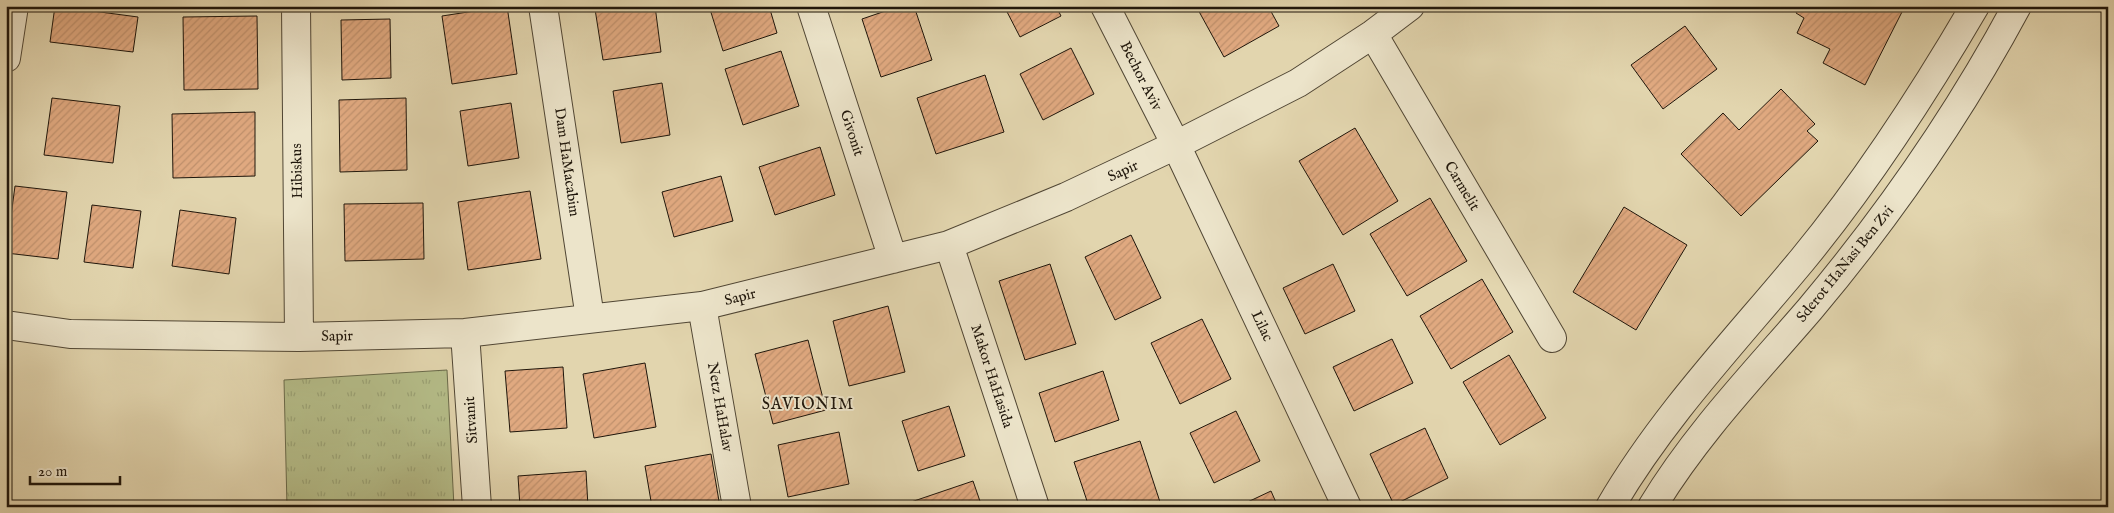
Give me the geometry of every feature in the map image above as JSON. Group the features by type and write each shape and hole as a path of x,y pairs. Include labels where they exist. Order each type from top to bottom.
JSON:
{"street":[{"path":"6,58 14,6"},
{"name":"Hibiskus","path":"296,6 299,337"},
{"name":"Dam HaMacabim","path":"543,6 590,318"},
{"name":"Givonit","path":"811,6 893,259"},
{"name":"Bechor Aviv","path":"1106,6 1176,145"},
{"name":"Sapir","path":"6,325 70,334 299,337 465,333 702,306 949,245 1066,197 1176,145 1298,83 1373,34 1410,6"},
{"path":"1610,507 1661,429 1804,258 1869,174 1928,87 1975,6"},
{"name":"Sderot HaNasi Ben Zvi","path":"1652,507 1678,466 1712,421 1809,309 1900,194 1954,115 2017,6"},
{"name":"Carmelit","path":"1373,34 1552,338"},
{"name":"Lilac","path":"1176,145 1347,507"},
{"name":"Makor HaHasida","path":"949,245 1035,507"},
{"name":"Netz HaHalav","path":"702,306 737,507"},
{"name":"Sitvanit","path":"465,333 478,507"}],"green space":[{"path":"447,370 454,507 287,507 284,380"}],"building":[{"path":"55,6 138,17 133,52 50,42"},
{"path":"507,6 517,74 452,84 442,16"},
{"path":"612,6 655,6 661,52 603,60 595,9"},
{"path":"709,6 769,6 777,33 723,51"},
{"path":"900,6 914,6 932,60 881,77 862,19"},
{"path":"1004,6 1056,6 1061,16 1020,37"},
{"path":"1196,6 1268,6 1279,26 1224,57"},
{"path":"1799,6 1905,6 1865,85 1823,63 1830,49 1797,33 1804,18 1796,13"},
{"path":"257,16 258,89 184,90 183,17"},
{"path":"390,19 391,78 342,80 341,20"},
{"path":"1685,26 1717,69 1663,109 1631,65"},
{"path":"1071,48 1094,94 1043,120 1020,74"},
{"path":"781,51 799,106 743,125 725,69"},
{"path":"985,75 1004,132 936,154 917,98"},
{"path":"662,83 670,135 621,143 613,91"},
{"path":"1781,89 1815,124 1807,131 1818,141 1741,216 1681,154 1723,113 1739,130"},
{"path":"52,98 120,106 113,163 44,155"},
{"path":"406,98 407,170 340,172 339,100"},
{"path":"511,103 519,158 468,166 460,111"},
{"path":"255,112 255,176 173,178 172,114"},
{"path":"1355,128 1398,201 1343,235 1299,161"},
{"path":"820,147 835,195 775,215 759,167"},
{"path":"721,176 733,221 674,237 662,192"},
{"path":"15,186 67,192 58,259 6,253"},
{"path":"530,191 541,259 468,270 458,202"},
{"path":"1430,198 1467,261 1407,296 1370,234"},
{"path":"423,203 424,259 345,261 344,204"},
{"path":"92,205 141,211 133,268 84,262"},
{"path":"1624,207 1687,245 1636,330 1573,292"},
{"path":"180,210 236,218 229,274 172,266"},
{"path":"1131,235 1161,298 1115,320 1085,257"},
{"path":"1050,264 1076,344 1025,360 999,281"},
{"path":"1333,264 1355,311 1305,334 1283,288"},
{"path":"1482,279 1513,332 1451,369 1420,316"},
{"path":"888,306 905,372 849,386 833,321"},
{"path":"1202,319 1231,379 1180,404 1151,343"},
{"path":"1392,339 1413,383 1354,411 1333,367"},
{"path":"808,340 826,410 773,424 755,354"},
{"path":"1509,355 1546,418 1500,445 1463,382"},
{"path":"645,363 656,427 594,438 583,374"},
{"path":"563,367 567,428 510,432 505,371"},
{"path":"1103,371 1119,420 1055,442 1039,393"},
{"path":"949,406 965,456 918,471 902,421"},
{"path":"1236,411 1260,461 1214,483 1190,433"},
{"path":"1425,428 1448,478 1394,505 1370,454"},
{"path":"839,432 849,484 788,497 778,445"},
{"path":"1140,441 1160,502 1146,507 1089,507 1074,462"},
{"path":"711,454 720,507 652,507 645,466"},
{"path":"586,471 588,507 520,507 518,476"},
{"path":"973,481 982,507 912,507 911,502"},
{"path":"1271,491 1278,507 1237,507"}],"district":[{"name":"SAVIONIM","path":"808,405"}]}
